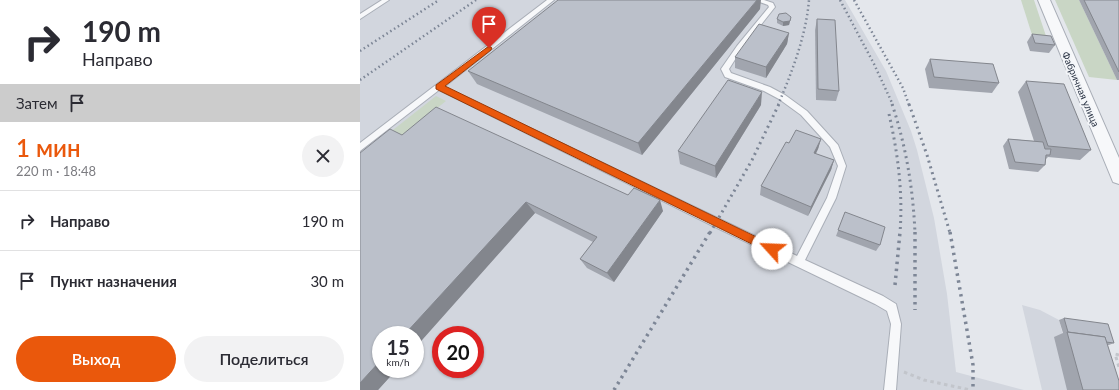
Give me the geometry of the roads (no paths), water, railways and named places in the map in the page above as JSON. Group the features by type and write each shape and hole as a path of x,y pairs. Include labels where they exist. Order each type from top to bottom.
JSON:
{"street":[{"name":"Фабричная улица","path":"1044,0 1118,172"}],"lane":[{"path":"360,16 386,0"},
{"path":"360,148 551,0"},
{"path":"757,0 771,4 772,7 739,48 725,69 728,75 767,89 782,97 804,113 834,145 842,166 831,198 799,262"},
{"path":"439,87 716,223 879,300 892,308 896,324 890,390"}],"railway":[{"path":"360,51 439,0"},
{"path":"360,80 476,0"},
{"path":"778,105 802,40 809,0"},
{"path":"840,0 874,64 893,105"},
{"path":"854,0 903,88 909,105"},
{"path":"710,233 752,160 779,104"},
{"path":"892,104 908,167 913,200 915,233"},
{"path":"909,104 927,155 950,233"},
{"path":"889,114 899,173 901,203 900,233"},
{"path":"614,390 710,232"},
{"path":"895,285 900,232"},
{"path":"950,232 973,365 973,390"},
{"path":"915,233 915,310"}]}
